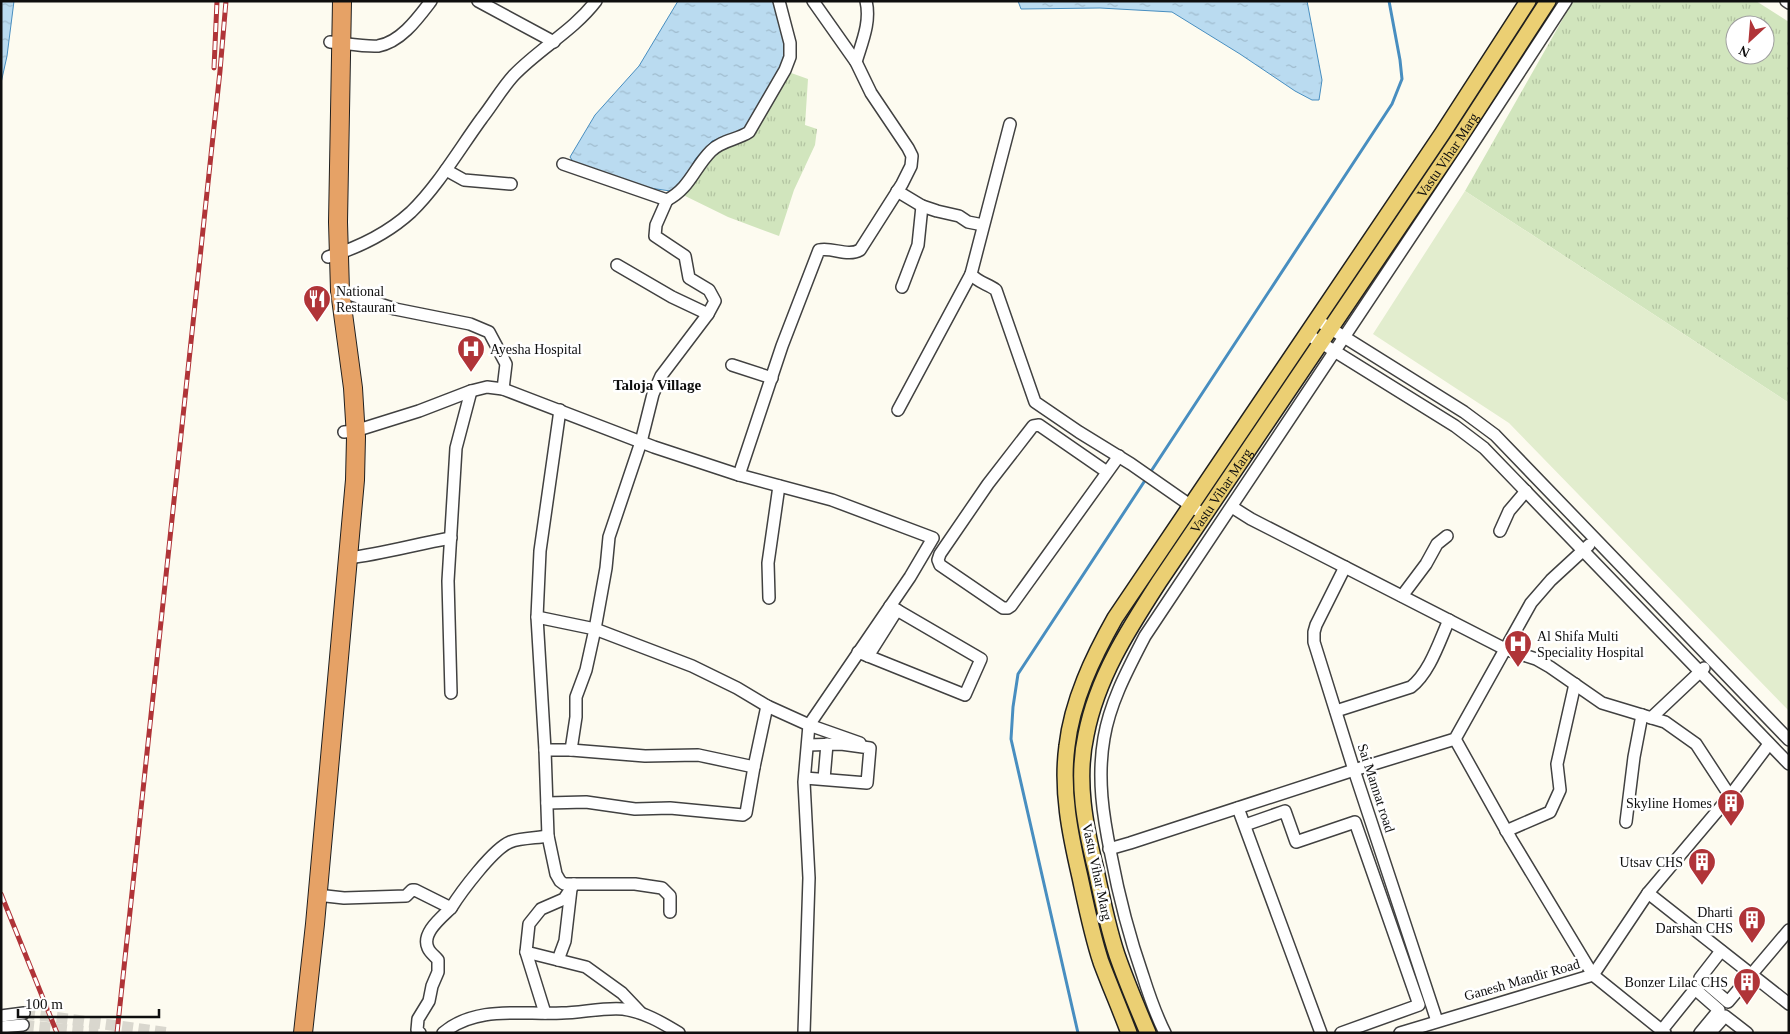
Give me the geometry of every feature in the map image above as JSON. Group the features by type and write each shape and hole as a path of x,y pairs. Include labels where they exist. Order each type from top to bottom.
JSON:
{"highway":[{"path":"303,1033 355,480 334,256 338,190 336,43 331,1"},
{"path":"336,43 342,1"},
{"path":"291,1033 353,388 334,256"}],"main road":[{"path":"1129,1033 1096,944 1074,850 1066,797 1067,745 1071,722 1080,694 1101,642 1140,580 1317,320 1528,1"},
{"name":"Vastu Vihar Marg","path":"1148,1033 1117,956 1090,847 1082,796 1084,747 1090,719 1116,650 1144,604 1456,143 1548,1"}],"street":[{"path":"336,43 378,46 396,38 415,23 431,1"},
{"path":"478,1 554,42"},
{"path":"334,256 364,243 412,212 446,170 514,75 588,12 596,1"},
{"path":"571,750 576,718 576,697 586,670 596,629 609,537 641,442 653,394 661,376 708,314 714,301 709,290 689,278 685,256 655,236 656,225 667,200 679,194 711,151 721,142 743,136 754,126 785,70 790,57 790,43 778,1"},
{"path":"739,475 819,250 824,249 853,254 860,250 911,166 912,156 871,93 856,62 813,1"},
{"path":"856,62 867,28 866,1"},
{"path":"1165,1033 1153,1007 1120,904 1101,800 1100,765 1104,738 1112,707 1132,660 1145,636 1566,1"},
{"path":"898,410 971,274 1010,124"},
{"path":"563,164 667,200"},
{"path":"446,170 464,180 510,184"},
{"path":"897,191 922,206 959,216 968,222 983,225"},
{"path":"902,287 918,245 922,206"},
{"path":"617,265 672,297 708,314"},
{"path":"971,274 975,280 986,283 996,290 1035,402 1131,464 1204,515"},
{"path":"340,291 395,309 470,324 489,332 506,364 503,389"},
{"path":"1317,320 1486,427 1789,740"},
{"path":"1307,334 1466,434 1493,457 1789,764"},
{"path":"732,365 772,378"},
{"path":"350,431 419,410 471,391 487,387 503,389 641,442 739,475 832,500 933,538 894,608 863,654 809,726 805,778 809,878 804,1033"},
{"path":"451,693 448,581 456,448 471,391"},
{"path":"560,410 540,551 538,618 546,750 548,836 553,862 560,880 564,884 573,886 635,884 662,888 670,896 670,912"},
{"path":"1107,472 1039,425 1033,426 988,484 940,554 938,560 940,565 1003,608 1008,608 1119,456"},
{"path":"769,598 768,564 779,486"},
{"path":"1500,532 1509,511 1526,491"},
{"path":"1232,507 1251,519 1505,649 1550,667 1602,703 1665,722 1696,744 1730,796"},
{"path":"1402,596 1426,564 1437,544 1447,536"},
{"path":"348,558 373,555 451,538"},
{"path":"1109,849 1130,844 1354,770 1455,739 1531,603 1540,591 1596,540"},
{"name":"Sai Mannat road","path":"1345,567 1314,632 1314,642 1437,1021"},
{"path":"1626,594 1639,584"},
{"path":"863,654 965,695 981,658 894,608"},
{"path":"538,618 596,629 692,666 809,726 860,743"},
{"path":"1336,711 1411,687 1416,683 1427,668 1449,620"},
{"path":"1626,822 1634,757 1646,717 1712,661"},
{"path":"1506,831 1550,812 1560,790 1557,764 1575,684"},
{"path":"547,803 586,802 636,809 670,808 746,814 754,767 768,706"},
{"path":"1455,739 1506,831 1593,975 1648,893 1730,796 1769,744"},
{"path":"824,779 827,744"},
{"path":"805,778 867,783 870,748 841,744 808,745"},
{"path":"546,750 571,750 645,756 698,755 754,767"},
{"path":"1238,808 1321,1033"},
{"path":"1245,825 1284,811 1296,842 1355,822 1420,1005 1341,1033"},
{"path":"420,1033 417,1030 418,1019 429,1001 432,986 438,972 438,960 428,950 426,942 432,926 451,908 463,890 500,850 510,842 548,836"},
{"path":"545,1013 526,952 529,924 541,909 564,899 573,886"},
{"path":"558,960 565,941 573,886"},
{"path":"317,895 344,898 406,896 412,890 415,890 451,908"},
{"path":"1648,893 1789,1004"},
{"path":"1721,951 1700,978 1728,1002 1789,930"},
{"path":"526,952 586,968 622,993 642,1014"},
{"name":"Ganesh Mandir Road","path":"1400,1033 1593,975 1658,1030"},
{"path":"1658,1030 1695,989 1719,1010 1700,1033"},
{"path":"443,1033 456,1023 489,1013 545,1013 622,1009 654,1018 679,1033"},
{"path":"1,1016 24,1019 1,1027"},
{"path":"1710,1033 1725,1016 1747,1033"}],"green space":[{"path":"1573,1 1756,1 1789,22 1789,403 1465,191"},
{"path":"780,69 808,79 805,125 817,129 815,145 794,190 779,236 728,217 677,192 696,158 712,141 748,128"},
{"path":"1465,191 1789,403 1789,711 1509,423 1373,334"}],"water":[{"path":"1,1 14,1 7,56 1,83"},
{"path":"678,1 775,1 787,44 780,69 748,128 712,141 696,158 677,192 643,187 576,166 570,157 595,115 639,66"},
{"path":"1018,1 1307,1 1322,80 1319,100 1312,100 1295,91 1172,12 1100,8 1021,9"}],"waterway":[{"path":"1078,1033 1011,739 1018,674 1392,104 1402,79 1389,1"}],"tunnel":[{"path":"24,1013 170,1033"},
{"path":"23,1025 98,1033"}],"railway":[{"path":"214,68 217,1"},
{"path":"117,1033 226,1"},
{"path":"1,894 57,1033"}],"place":[{"name":"National Restaurant","path":"317,323"},
{"name":"Ayesha Hospital","path":"471,373"},
{"name":"Al Shifa Multi Speciality Hospital","path":"1518,668"},
{"name":"Skyline Homes","path":"1731,827"},
{"name":"Utsav CHS","path":"1702,886"},
{"name":"Dharti Darshan CHS","path":"1752,944"},
{"name":"Bonzer Lilac CHS","path":"1747,1006"}],"district":[{"name":"Taloja Village","path":"657,385"}]}
